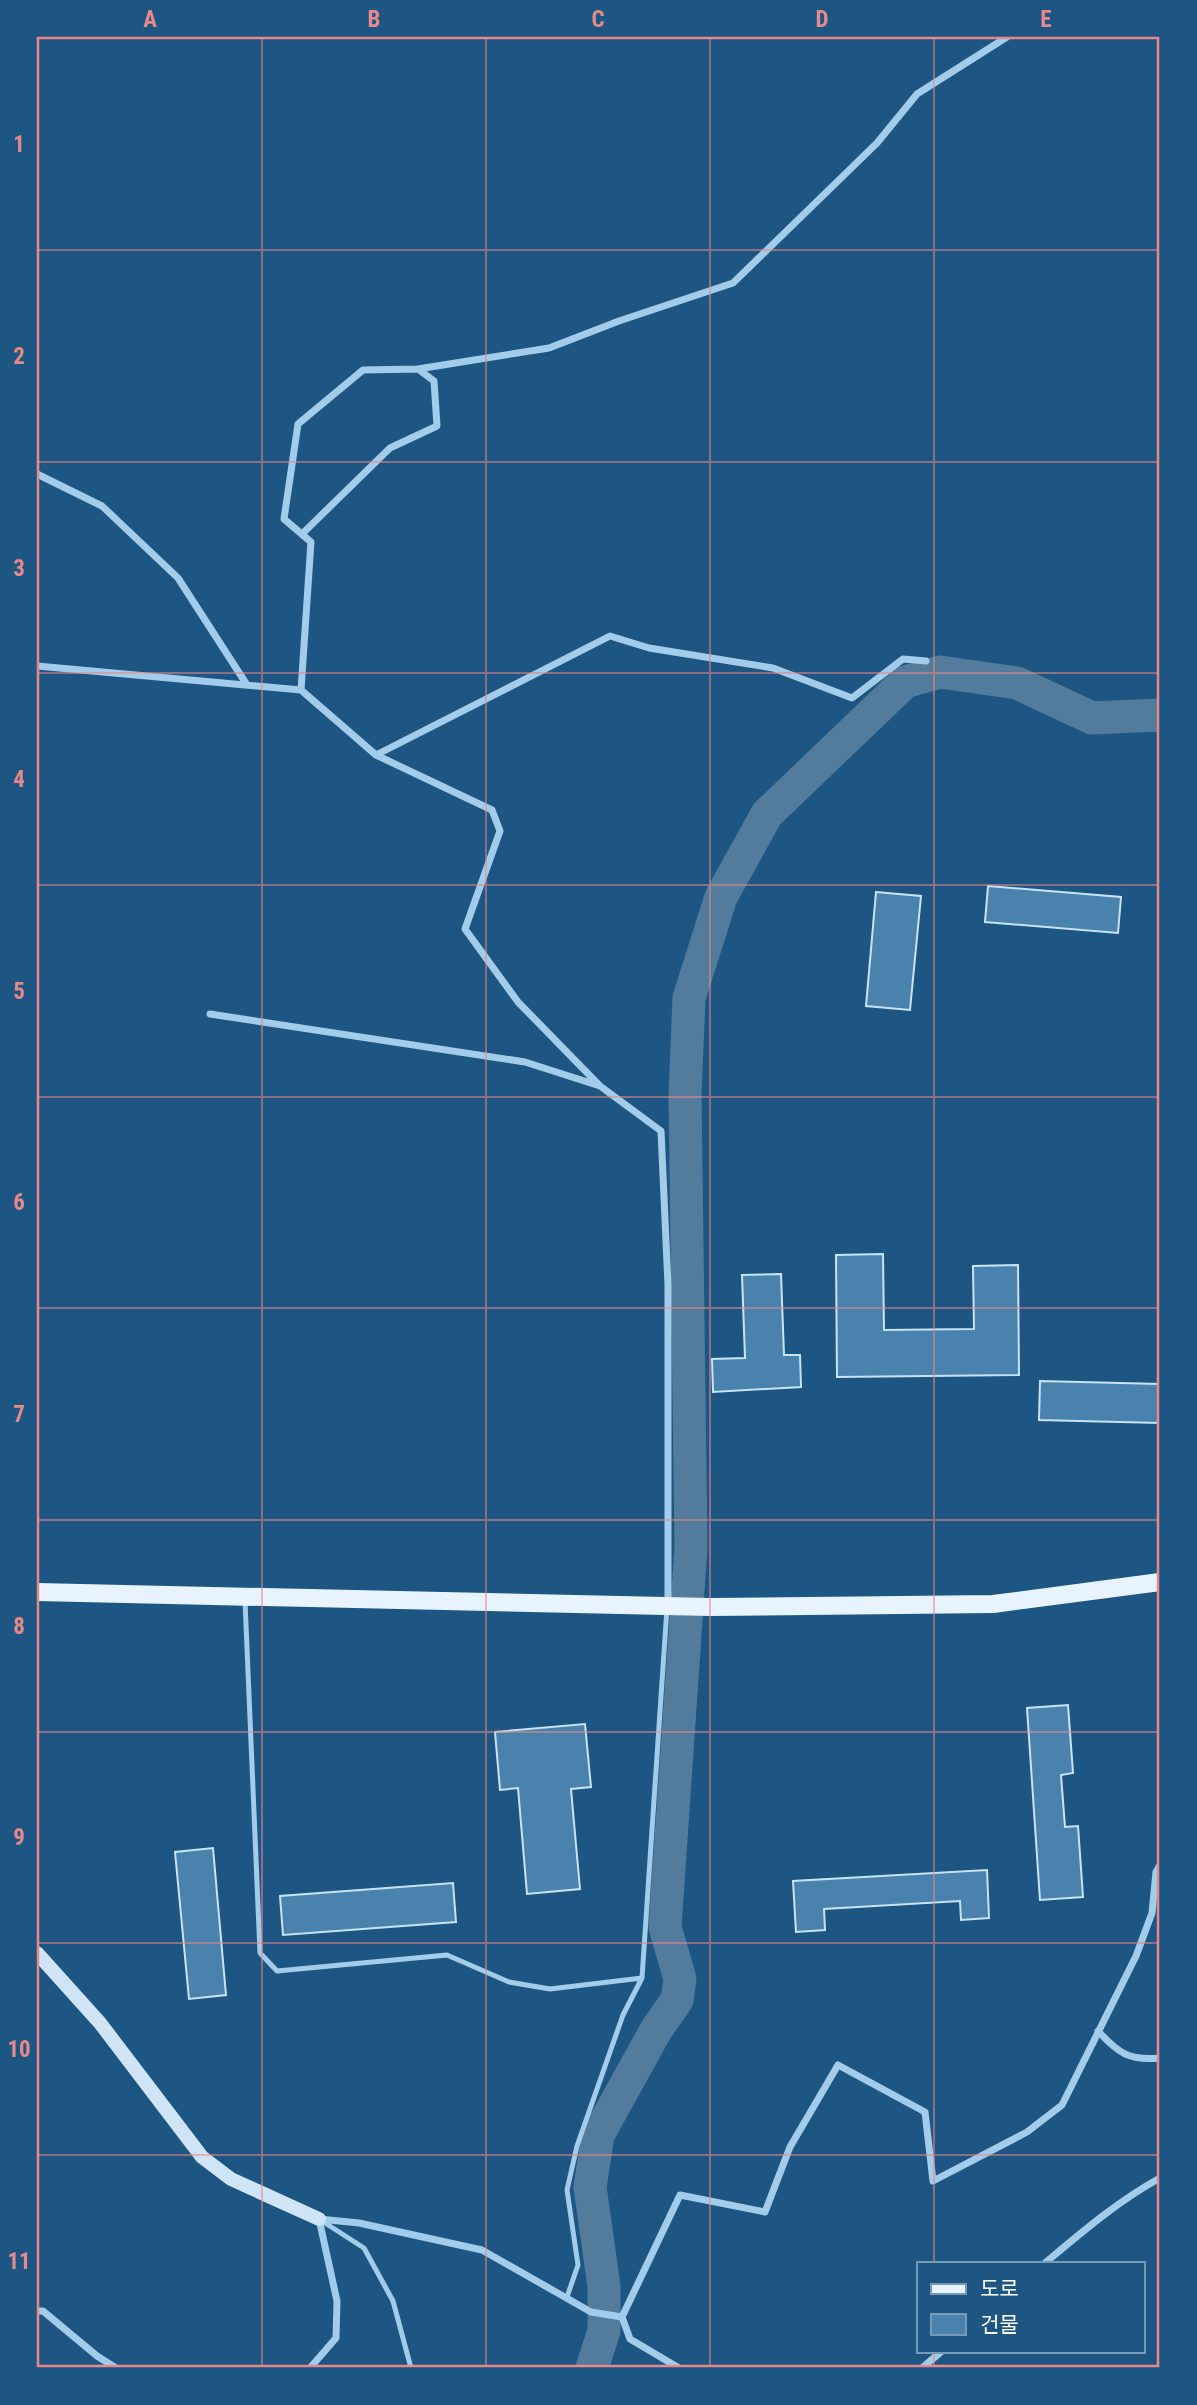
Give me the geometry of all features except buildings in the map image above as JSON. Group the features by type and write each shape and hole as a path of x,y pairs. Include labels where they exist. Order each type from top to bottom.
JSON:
{"main road":[{"path":"37,1592 710,1607 993,1604 1160,1582"}],"street":[{"path":"301,690 312,542 284,519 298,424 363,370 418,369 549,348 733,283 877,144 917,94 1007,37"},
{"path":"302,534 390,448 438,426 434,381 418,369"},
{"path":"37,474 102,506 178,578 247,685"},
{"path":"376,755 610,636 649,648 773,668 852,698 903,659 926,661"},
{"path":"37,666 301,690 376,755 492,810 500,831 465,929 519,1002 600,1086 661,1132 668,1285 668,1605"},
{"path":"210,1014 525,1062 600,1086"},
{"path":"679,2368 630,2339 622,2317 680,2195 765,2212 790,2147 838,2064 925,2112 933,2181 1027,2132 1062,2105 1136,1956 1152,1913 1156,1872 1160,1865"},
{"path":"37,1952 100,2023 202,2157 231,2179 319,2219 359,2223 482,2250 591,2312 622,2317"},
{"path":"1098,2031 1115,2050 1139,2060 1160,2058"},
{"path":"1046,2262 1122,2201 1160,2178"},
{"path":"310,2368 336,2337 337,2301 319,2219"},
{"path":"37,2311 43,2311 97,2356 116,2368"},
{"path":"922,2368 941,2352"}],"lane":[{"path":"245,1596 260,1953 277,1971 447,1955 509,1982 550,1989 642,1978"},
{"path":"567,2297 578,2265 567,2190 572,2168 622,2015 642,1978 668,1605"},
{"path":"319,2219 364,2248 393,2301 411,2368"}],"waterway":[{"path":"592,2368 604,2331 604,2286 590,2187 598,2135 656,2030 677,2000 680,1979 665,1927 691,1547 685,1094 689,998 721,897 767,814 905,682 940,672 1017,683 1092,718 1160,715"}]}
